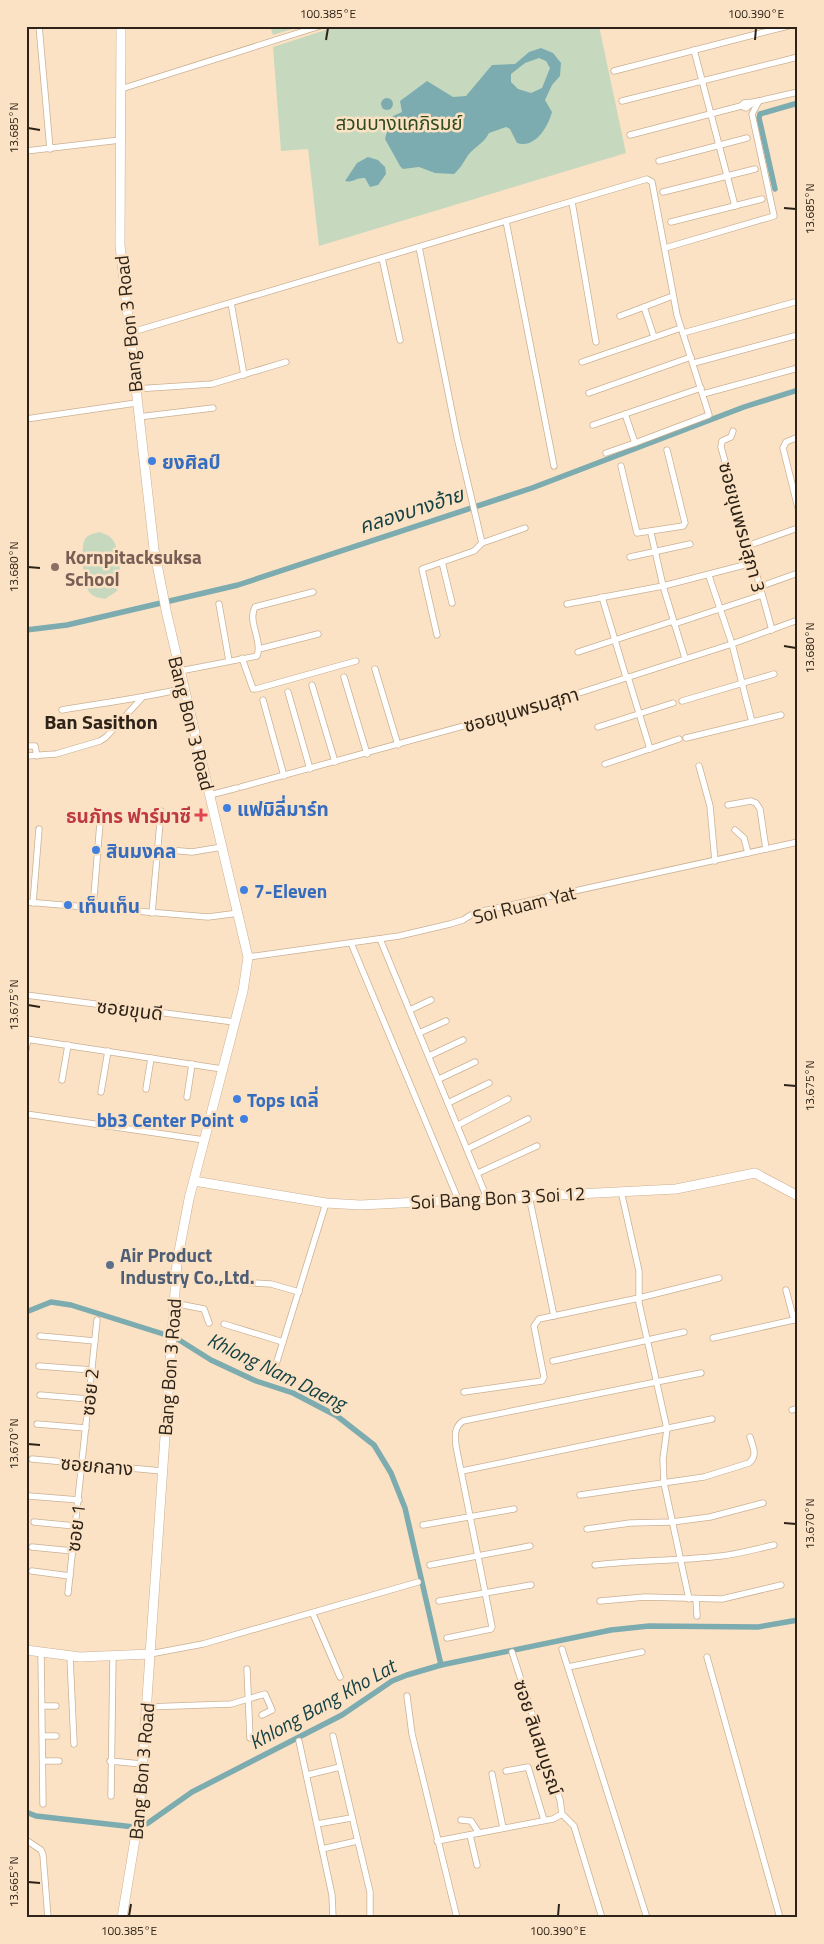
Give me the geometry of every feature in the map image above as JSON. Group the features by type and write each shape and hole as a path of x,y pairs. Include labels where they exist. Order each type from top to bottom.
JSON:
{"main road":[{"name":"Bang Bon 3 Road","path":"121,26 118,218 136,403 154,549 166,615 239,913 248,957 243,991 180,1241 170,1341 139,1816 122,1918"},
{"name":"Soi Bang Bon 3 Soi 12","path":"194,1181 326,1203 360,1205 676,1189 755,1173 798,1196"},
{"path":"26,1650 70,1656 150,1654"}],"street":[{"path":"40,26 50,149"},
{"path":"121,89 320,26"},
{"path":"614,71 788,26"},
{"path":"694,50 735,206"},
{"path":"622,101 798,56"},
{"path":"630,135 741,106 744,103 757,102 798,92"},
{"path":"665,248 774,216 752,114 757,102"},
{"path":"659,161 747,138"},
{"path":"26,152 120,140"},
{"path":"663,192 754,170"},
{"path":"129,333 506,222 644,179 650,180 682,330 709,415 606,453"},
{"path":"671,222 762,199"},
{"path":"572,202 596,342"},
{"path":"506,222 554,466"},
{"path":"419,247 482,543"},
{"path":"382,258 400,340"},
{"path":"620,316 670,297"},
{"path":"582,362 654,337 795,302"},
{"path":"231,303 244,375"},
{"path":"644,308 654,337"},
{"path":"589,394 693,360 798,335"},
{"path":"135,389 212,384 286,362"},
{"path":"593,426 625,414 702,391 798,368"},
{"path":"26,419 136,403"},
{"path":"138,417 212,408"},
{"path":"625,414 636,443"},
{"name":"ซอยขุนพรมสุภา 3","path":"733,431 731,437 720,443 772,630"},
{"path":"798,437 786,442 783,448 798,508"},
{"path":"621,466 636,532 651,533 685,525 667,450"},
{"path":"437,635 421,571 426,566 474,551 482,543 525,528"},
{"path":"748,546 795,529"},
{"path":"651,533 654,553 673,623 685,658"},
{"path":"630,556 654,553 690,544"},
{"path":"442,562 452,603"},
{"path":"567,604 709,576 752,563"},
{"path":"759,587 798,573"},
{"path":"709,576 732,644 752,722"},
{"path":"180,671 257,656 259,649 253,613 255,607 313,592"},
{"path":"578,652 762,595"},
{"path":"602,597 650,749"},
{"path":"219,604 229,661"},
{"name":"ซอยขุนพรมสุภา","path":"210,795 367,754 538,706 732,644 798,620"},
{"path":"259,649 318,634"},
{"path":"242,658 249,681 253,688 256,689 356,661"},
{"path":"375,669 398,745"},
{"path":"682,701 774,674"},
{"path":"344,677 367,754"},
{"path":"312,686 335,762"},
{"path":"62,710 126,698 141,699 185,688"},
{"path":"288,692 310,769"},
{"path":"26,756 56,754 100,741 141,699"},
{"path":"264,700 284,776"},
{"path":"598,727 672,703"},
{"path":"605,764 683,738 781,715"},
{"path":"26,746 35,746 37,756"},
{"path":"699,766 710,806 715,861"},
{"path":"728,805 751,801 756,803 760,809 766,849"},
{"path":"152,913 161,811"},
{"path":"93,908 100,823"},
{"path":"39,830 29,903 208,917 239,913"},
{"path":"735,830 744,838 748,853"},
{"name":"Soi Ruam Yat","path":"248,957 351,943 450,924 463,920 474,913 798,842"},
{"path":"158,849 192,852 222,848"},
{"path":"380,938 487,1198"},
{"path":"351,943 458,1199"},
{"name":"ซอยขุนดี","path":"26,995 234,1022"},
{"path":"410,1010 431,1000"},
{"path":"419,1033 446,1021"},
{"path":"26,1049 27,1039 222,1069"},
{"path":"429,1056 463,1040"},
{"path":"62,1080 68,1045"},
{"path":"102,1092 108,1051"},
{"path":"146,1089 152,1058"},
{"path":"439,1079 476,1062"},
{"path":"187,1097 192,1064"},
{"path":"448,1103 489,1083"},
{"path":"458,1125 508,1099"},
{"path":"26,1114 204,1140"},
{"path":"468,1148 528,1120"},
{"path":"478,1173 537,1146"},
{"path":"621,1191 639,1271 639,1298 666,1429 663,1459 664,1483 680,1560 698,1616"},
{"path":"529,1196 554,1316"},
{"path":"273,1374 326,1203"},
{"path":"464,1392 542,1381 544,1377 534,1326 539,1319 639,1298 719,1278"},
{"path":"234,1282 271,1284 299,1292"},
{"path":"713,1338 796,1320 786,1290"},
{"path":"174,1303 204,1309 210,1323"},
{"name":"ซอย 2","path":"82,1463 97,1320"},
{"path":"224,1324 283,1342"},
{"path":"553,1361 684,1332"},
{"path":"40,1336 94,1341"},
{"path":"39,1366 92,1370"},
{"path":"447,1638 492,1628 455,1435 460,1423 701,1373"},
{"path":"40,1395 89,1399"},
{"path":"462,1471 712,1419"},
{"path":"37,1424 86,1428"},
{"path":"580,1495 622,1487 704,1477 749,1464 755,1454 750,1437"},
{"name":"ซอยกลาง","path":"32,1459 162,1471"},
{"name":"ซอย 1","path":"68,1593 82,1463"},
{"path":"29,1496 79,1500"},
{"path":"587,1529 630,1523 672,1522 710,1517 763,1503"},
{"path":"423,1525 514,1509"},
{"path":"34,1522 76,1526"},
{"path":"594,1565 637,1560 680,1560 723,1556 774,1545"},
{"path":"430,1565 530,1546"},
{"path":"32,1547 72,1551"},
{"path":"32,1571 70,1576"},
{"path":"150,1654 203,1644 313,1614 418,1582"},
{"path":"439,1601 531,1585"},
{"path":"600,1601 646,1597 722,1599 781,1585"},
{"path":"313,1614 340,1677"},
{"path":"562,1649 647,1918"},
{"path":"41,1652 44,1706 43,1804"},
{"name":"ซอย สินสมบูรณ์","path":"437,1841 544,1820 562,1814 560,1800 512,1652"},
{"path":"568,1667 642,1652"},
{"path":"70,1656 74,1744"},
{"path":"111,1796 113,1656"},
{"path":"707,1657 780,1918"},
{"path":"247,1669 250,1738"},
{"path":"146,1707 231,1704 266,1695 272,1711 262,1715"},
{"path":"407,1696 412,1734 457,1918"},
{"path":"44,1706 56,1706"},
{"path":"44,1736 56,1736"},
{"path":"333,1736 370,1892 370,1918"},
{"path":"299,1741 332,1895 333,1918"},
{"path":"44,1761 59,1761"},
{"path":"110,1761 142,1764"},
{"path":"506,1771 528,1767 544,1820"},
{"path":"307,1775 340,1768"},
{"path":"492,1774 504,1828"},
{"path":"562,1814 574,1826 602,1918"},
{"path":"317,1824 351,1818"},
{"path":"461,1820 471,1822 479,1833"},
{"path":"470,1835 477,1865"},
{"path":"26,1840 40,1850 43,1855 48,1918"},
{"path":"322,1849 357,1842"}],"green space":[{"path":"270,26 302,26 273,35"},
{"name":"สวนบางแคภิรมย์","path":"338,26 599,26 626,153 319,246 308,149 281,151 273,47"},
{"path":"99,532 113,540 120,565 117,591 105,599 90,593 83,566 83,543 90,535"}],"water":[{"path":"541,48 553,53 561,63 560,76 552,85 545,100 552,112 550,118 544,130 535,140 524,144 517,143 510,129 506,127 489,133 469,154 454,174 435,173 419,167 403,169 400,166 385,139 391,117 402,112 400,101 427,81 453,97 466,96 492,65 515,64 529,52","holes":["539,58 546,61 550,68 542,88 531,93 518,89 511,82 511,74 525,63"]},
{"path":"385,98 389,98 393,104 389,110 385,110 381,106 381,102"},
{"path":"368,157 378,160 385,167 386,174 378,185 370,187 365,178 345,181 357,163"}],"waterway":[{"path":"775,189 759,118 760,114 798,103"},
{"name":"คลองบางอ้าย","path":"26,630 67,625 238,585 532,488 744,407 798,390"},
{"name":"Khlong Nam Daeng","path":"26,1312 51,1302 71,1305 176,1338 211,1360 256,1381 293,1393 337,1416 374,1445 391,1473 405,1508 441,1665"},
{"name":"Khlong Bang Kho Lat","path":"26,1812 36,1816 134,1827 148,1823 192,1792 342,1715 392,1681 441,1665 611,1630 649,1626 758,1627 798,1620"}],"place":[{"name":"ยงศิลป์","path":"152,461"},
{"name":"Kornpitacksuksa School","path":"55,567"},
{"name":"แฟมิลี่มาร์ท","path":"227,808"},
{"name":"ธนภัทร ฟาร์มาซี","path":"201,815"},
{"name":"สินมงคล","path":"96,850"},
{"name":"7-Eleven","path":"244,890"},
{"name":"เท็นเท็น","path":"68,905"},
{"name":"Tops เดลี่","path":"237,1099"},
{"name":"bb3 Center Point","path":"244,1119"},
{"name":"Air Product Industry Co.,Ltd.","path":"110,1265"}],"district":[{"name":"Ban Sasithon","path":"101,721"}]}
